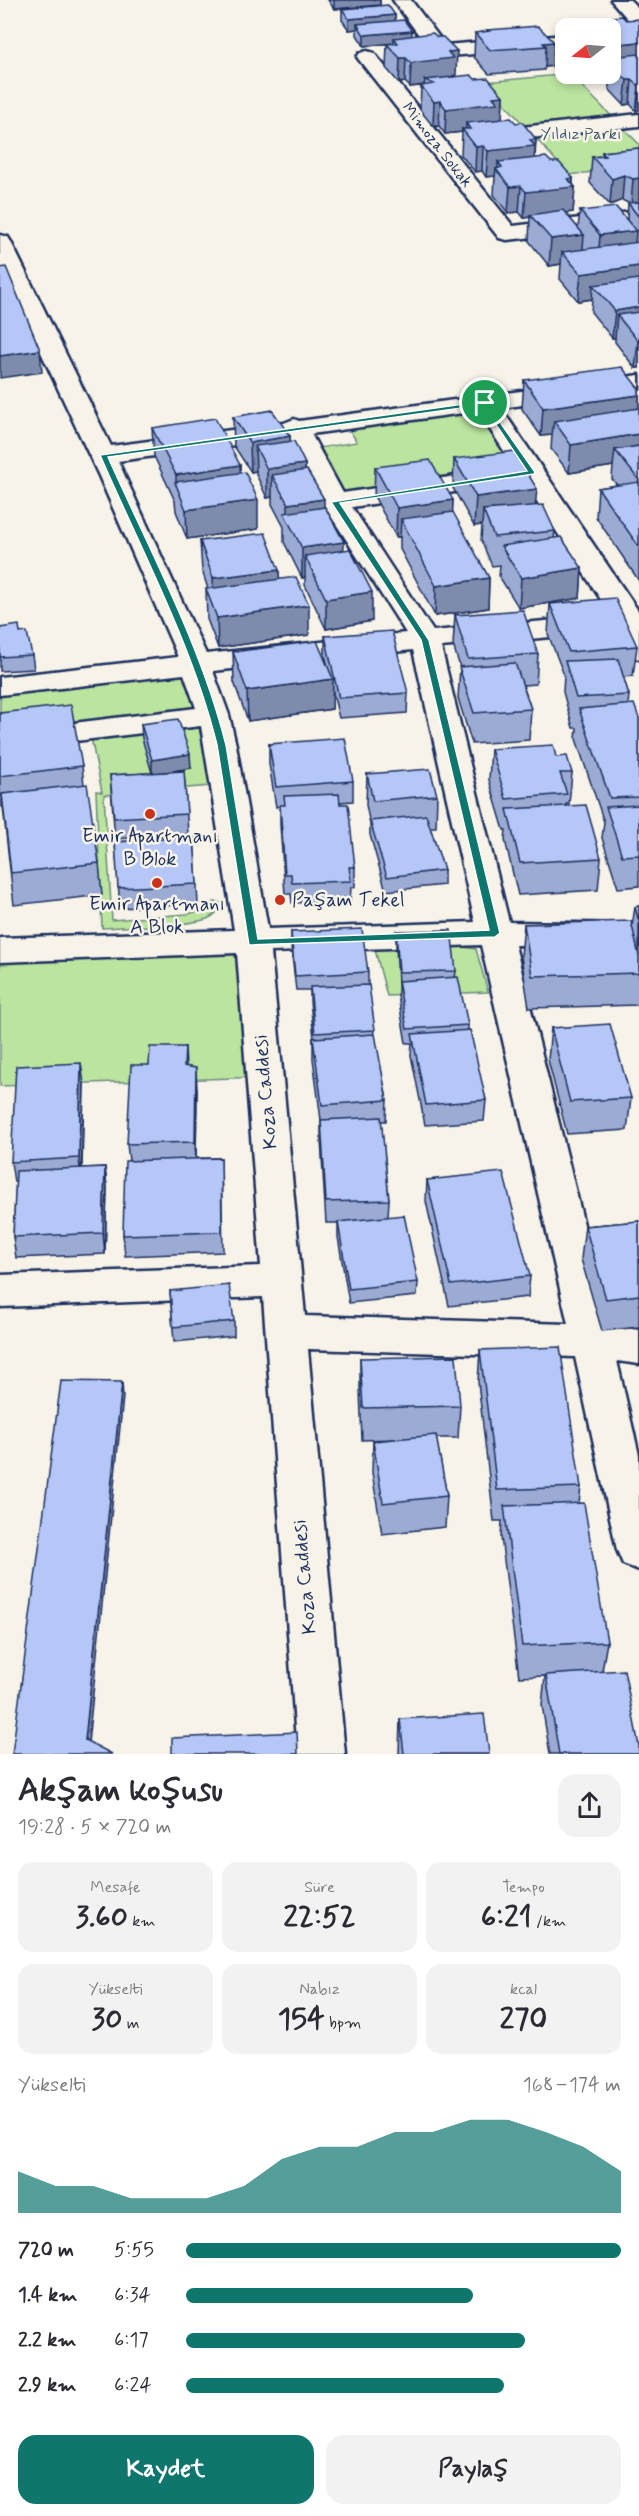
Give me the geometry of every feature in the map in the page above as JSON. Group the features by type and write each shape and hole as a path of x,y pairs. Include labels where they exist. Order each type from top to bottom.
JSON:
{"street":[{"path":"402,0 440,51 555,42"},
{"path":"620,0 636,30"},
{"name":"Mimoza Sokak","path":"440,51 367,57 507,233 639,218"},
{"path":"435,143 639,120"},
{"name":"Koza Caddesi","path":"0,242 103,455 196,662 214,715 221,745 253,943 321,1754"},
{"path":"103,455 485,403 635,388"},
{"path":"485,403 635,622 639,650"},
{"path":"294,428 335,502 425,640 592,1341 639,1550"},
{"path":"335,502 532,472"},
{"path":"0,686 196,662 635,622"},
{"path":"0,741 214,715"},
{"path":"0,950 495,933 639,935"},
{"path":"0,1291 282,1281"},
{"path":"286,1332 592,1341 639,1347"}],"green space":[{"name":"Yıldız Parkı","path":"555,75 555,84 580,84 639,144 639,166 569,175 485,82"},
{"path":"485,403 532,472 335,502 306,450 357,442 344,421"},
{"path":"194,664 210,713 0,739 0,688"},
{"path":"198,723 211,786 104,795 112,920 187,914 209,909 214,902 222,903 221,906 212,916 196,922 102,928 96,791 102,792 91,738"},
{"path":"253,943 265,1077 0,1086 0,950"},
{"path":"450,945 476,949 488,992 387,996 374,946"}],"building":[{"path":"388,5 395,15 349,19 342,9"},
{"path":"622,16 626,20 637,19 639,21 639,42 621,44 621,18 604,18"},
{"path":"404,20 412,31 364,35 357,24"},
{"path":"538,26 554,42 543,43 546,46 490,50 475,33 489,31 487,30"},
{"path":"433,33 437,37 443,37 457,51 448,52 453,58 411,63 406,58 400,58 387,44 398,43 394,38"},
{"path":"639,54 639,86 621,74 621,56"},
{"path":"471,75 475,79 488,78 503,96 493,97 498,103 446,109 440,101 434,102 421,86 434,84 425,80"},
{"path":"511,118 516,123 522,122 536,139 530,140 535,146 488,151 483,146 476,147 462,129 470,129 466,123"},
{"path":"639,148 639,178 633,179 624,175 612,179 592,157 605,156 602,152"},
{"path":"546,157 551,162 559,162 573,178 568,179 575,187 526,192 521,186 510,187 496,169 502,167 498,162"},
{"path":"639,202 639,217 628,203"},
{"path":"616,207 636,231 600,235 580,211"},
{"path":"563,210 584,235 551,239 530,215"},
{"path":"639,242 639,266 581,274 562,252"},
{"path":"6,267 40,350 0,356 0,268"},
{"path":"639,279 639,307 615,311 593,285"},
{"path":"639,312 639,341 638,341 617,315"},
{"path":"622,367 639,389 639,395 543,408 524,380"},
{"path":"639,408 639,434 571,445 554,421"},
{"path":"272,410 290,436 250,443 233,417"},
{"path":"215,418 240,465 176,475 152,428"},
{"path":"294,441 305,464 267,469 255,446"},
{"path":"639,446 639,479 638,479 615,450"},
{"path":"514,451 537,489 476,497 454,459"},
{"path":"430,460 453,500 397,508 375,467"},
{"path":"307,470 324,499 288,504 272,475"},
{"path":"245,472 258,500 186,510 175,482"},
{"path":"639,482 639,547 598,488"},
{"path":"543,505 555,531 494,537 483,510"},
{"path":"325,507 344,542 302,548 284,513"},
{"path":"453,512 489,578 436,586 401,519"},
{"path":"265,533 279,570 213,578 200,541"},
{"path":"561,537 582,568 521,578 501,546"},
{"path":"350,549 372,592 326,599 305,556"},
{"path":"296,577 309,605 217,618 206,589"},
{"path":"615,598 637,646 569,652 550,604"},
{"path":"523,610 538,654 468,659 455,615"},
{"path":"19,625 20,633 27,632 32,655 0,657 0,628"},
{"path":"392,631 408,693 339,698 325,636"},
{"path":"317,641 333,679 247,691 233,652"},
{"path":"618,659 629,695 576,698 565,661"},
{"path":"515,663 531,709 474,713 459,667"},
{"path":"634,704 639,718 639,797 610,798 579,709"},
{"path":"71,705 82,766 0,776 0,713"},
{"path":"178,719 190,754 152,760 141,724"},
{"path":"345,738 353,781 276,787 269,744"},
{"path":"553,745 556,757 567,756 572,773 560,773 567,794 506,799 491,749"},
{"path":"430,769 437,795 373,801 367,774"},
{"path":"184,771 187,814 114,818 110,775"},
{"path":"87,784 99,863 11,873 2,794"},
{"path":"339,794 340,804 348,804 355,867 349,867 351,881 292,883 291,874 285,874 280,805 285,805 284,796"},
{"path":"586,805 601,858 520,863 507,809"},
{"path":"639,805 639,855 622,856 606,807"},
{"path":"426,815 444,870 387,877 370,821"},
{"path":"194,837 197,884 118,888 115,842"},
{"path":"639,906 639,922 635,907"},
{"path":"631,921 639,956 639,973 532,976 524,924"},
{"path":"362,929 368,972 295,976 291,932"},
{"path":"451,930 456,971 399,972 396,931"},
{"path":"458,977 468,1025 407,1029 398,981"},
{"path":"369,985 375,1030 315,1033 310,987"},
{"path":"610,1024 631,1098 570,1102 551,1028"},
{"path":"470,1030 486,1100 426,1105 412,1034"},
{"path":"375,1034 387,1100 322,1105 313,1038"},
{"path":"150,1047 185,1047 184,1066 196,1068 195,1142 127,1144 131,1065 149,1065"},
{"path":"81,1063 79,1158 11,1162 16,1066"},
{"path":"381,1117 389,1200 326,1202 321,1120"},
{"path":"221,1158 222,1232 123,1235 125,1161"},
{"path":"105,1167 103,1233 13,1237 16,1171"},
{"path":"503,1172 530,1276 451,1285 427,1180"},
{"path":"404,1215 418,1282 349,1289 338,1222"},
{"path":"639,1221 639,1295 606,1299 585,1226"},
{"path":"229,1285 234,1321 173,1327 170,1291"},
{"path":"560,1347 581,1487 497,1490 480,1350"},
{"path":"456,1356 460,1406 363,1408 360,1358"},
{"path":"61,1381 122,1382 85,1740 112,1754 12,1754"},
{"path":"436,1435 447,1496 383,1503 373,1441"},
{"path":"584,1503 607,1642 522,1646 504,1506"},
{"path":"624,1670 639,1754 559,1754 546,1675"},
{"path":"484,1714 489,1754 404,1754 400,1719"},
{"path":"297,1732 298,1754 172,1754 172,1738"}],"place":[{"name":"Emir Apartmanı B Blok","path":"150,814"},
{"name":"Emir Apartmanı A Blok","path":"157,883"},
{"name":"Paşam Tekel","path":"280,900"}],"route":[{"path":"485,403 532,472 335,502 425,640 495,933 253,943 221,745 214,715 196,662 103,455 485,403"}]}
